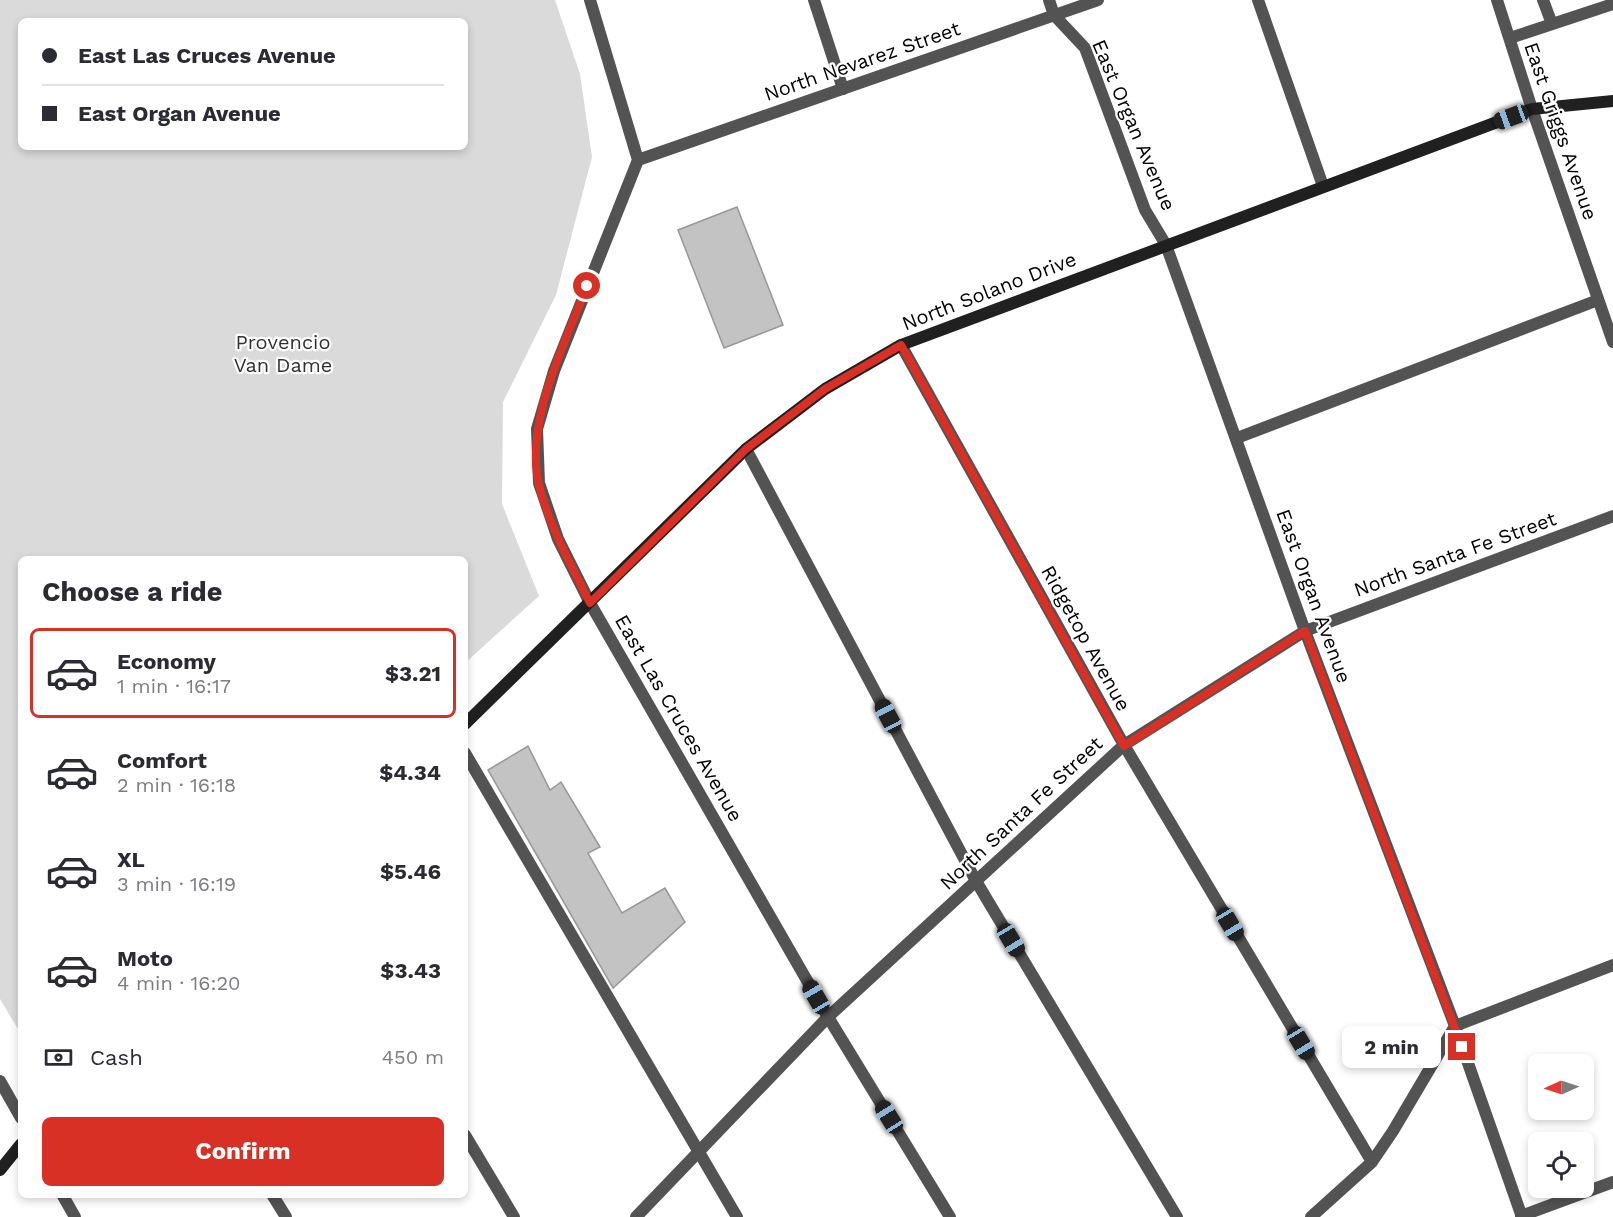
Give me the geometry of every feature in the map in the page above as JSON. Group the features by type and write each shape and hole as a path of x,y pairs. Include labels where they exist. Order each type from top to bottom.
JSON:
{"main road":[{"name":"North Solano Drive","path":"468,721 746,449 825,389 901,345 1532,109 1613,101"},
{"path":"0,1170 18,1148"}],"street":[{"path":"590,0 638,160"},
{"path":"814,0 843,89"},
{"name":"East Organ Avenue","path":"1049,0 1054,15 1085,48 1144,210 1166,245 1305,631 1455,1026 1522,1216"},
{"name":"North Nevarez Street","path":"638,160 1098,0"},
{"path":"1258,0 1323,186"},
{"name":"East Griggs Avenue","path":"1497,0 1532,109 1613,342"},
{"path":"1543,0 1552,24"},
{"path":"1510,38 1613,4"},
{"name":"East Las Cruces Avenue","path":"638,160 554,371 537,429 539,483 558,539 590,603 828,1017 950,1217"},
{"path":"1237,438 1598,300"},
{"name":"Ridgetop Avenue","path":"901,345 1124,746 1372,1162"},
{"path":"746,449 976,881 1176,1217"},
{"name":"North Santa Fe Street","path":"636,1217 828,1017 1124,746 1305,631 1613,516"},
{"path":"468,758 737,1217"},
{"path":"1311,1217 1372,1162 1455,1026 1613,965"},
{"path":"0,1081 18,1113"},
{"path":"468,1140 514,1217"},
{"path":"1522,1216 1613,1182"},
{"path":"64,1198 75,1217"},
{"path":"274,1198 286,1217"}],"green space":[{"name":"Provencio Van Dame","path":"0,0 555,0 580,74 592,157 556,295 503,402 502,504 539,596 468,660 468,556 18,556 18,1029 0,999"}],"building":[{"path":"737,207 783,325 724,348 678,230"},
{"path":"528,746 550,790 561,782 600,847 588,853 622,913 665,888 685,922 613,988 488,770"}],"route":[{"path":"587,286 554,371 537,429 539,483 558,539 590,603 746,449 825,389 901,345 1124,746 1305,631 1462,1047"}]}
